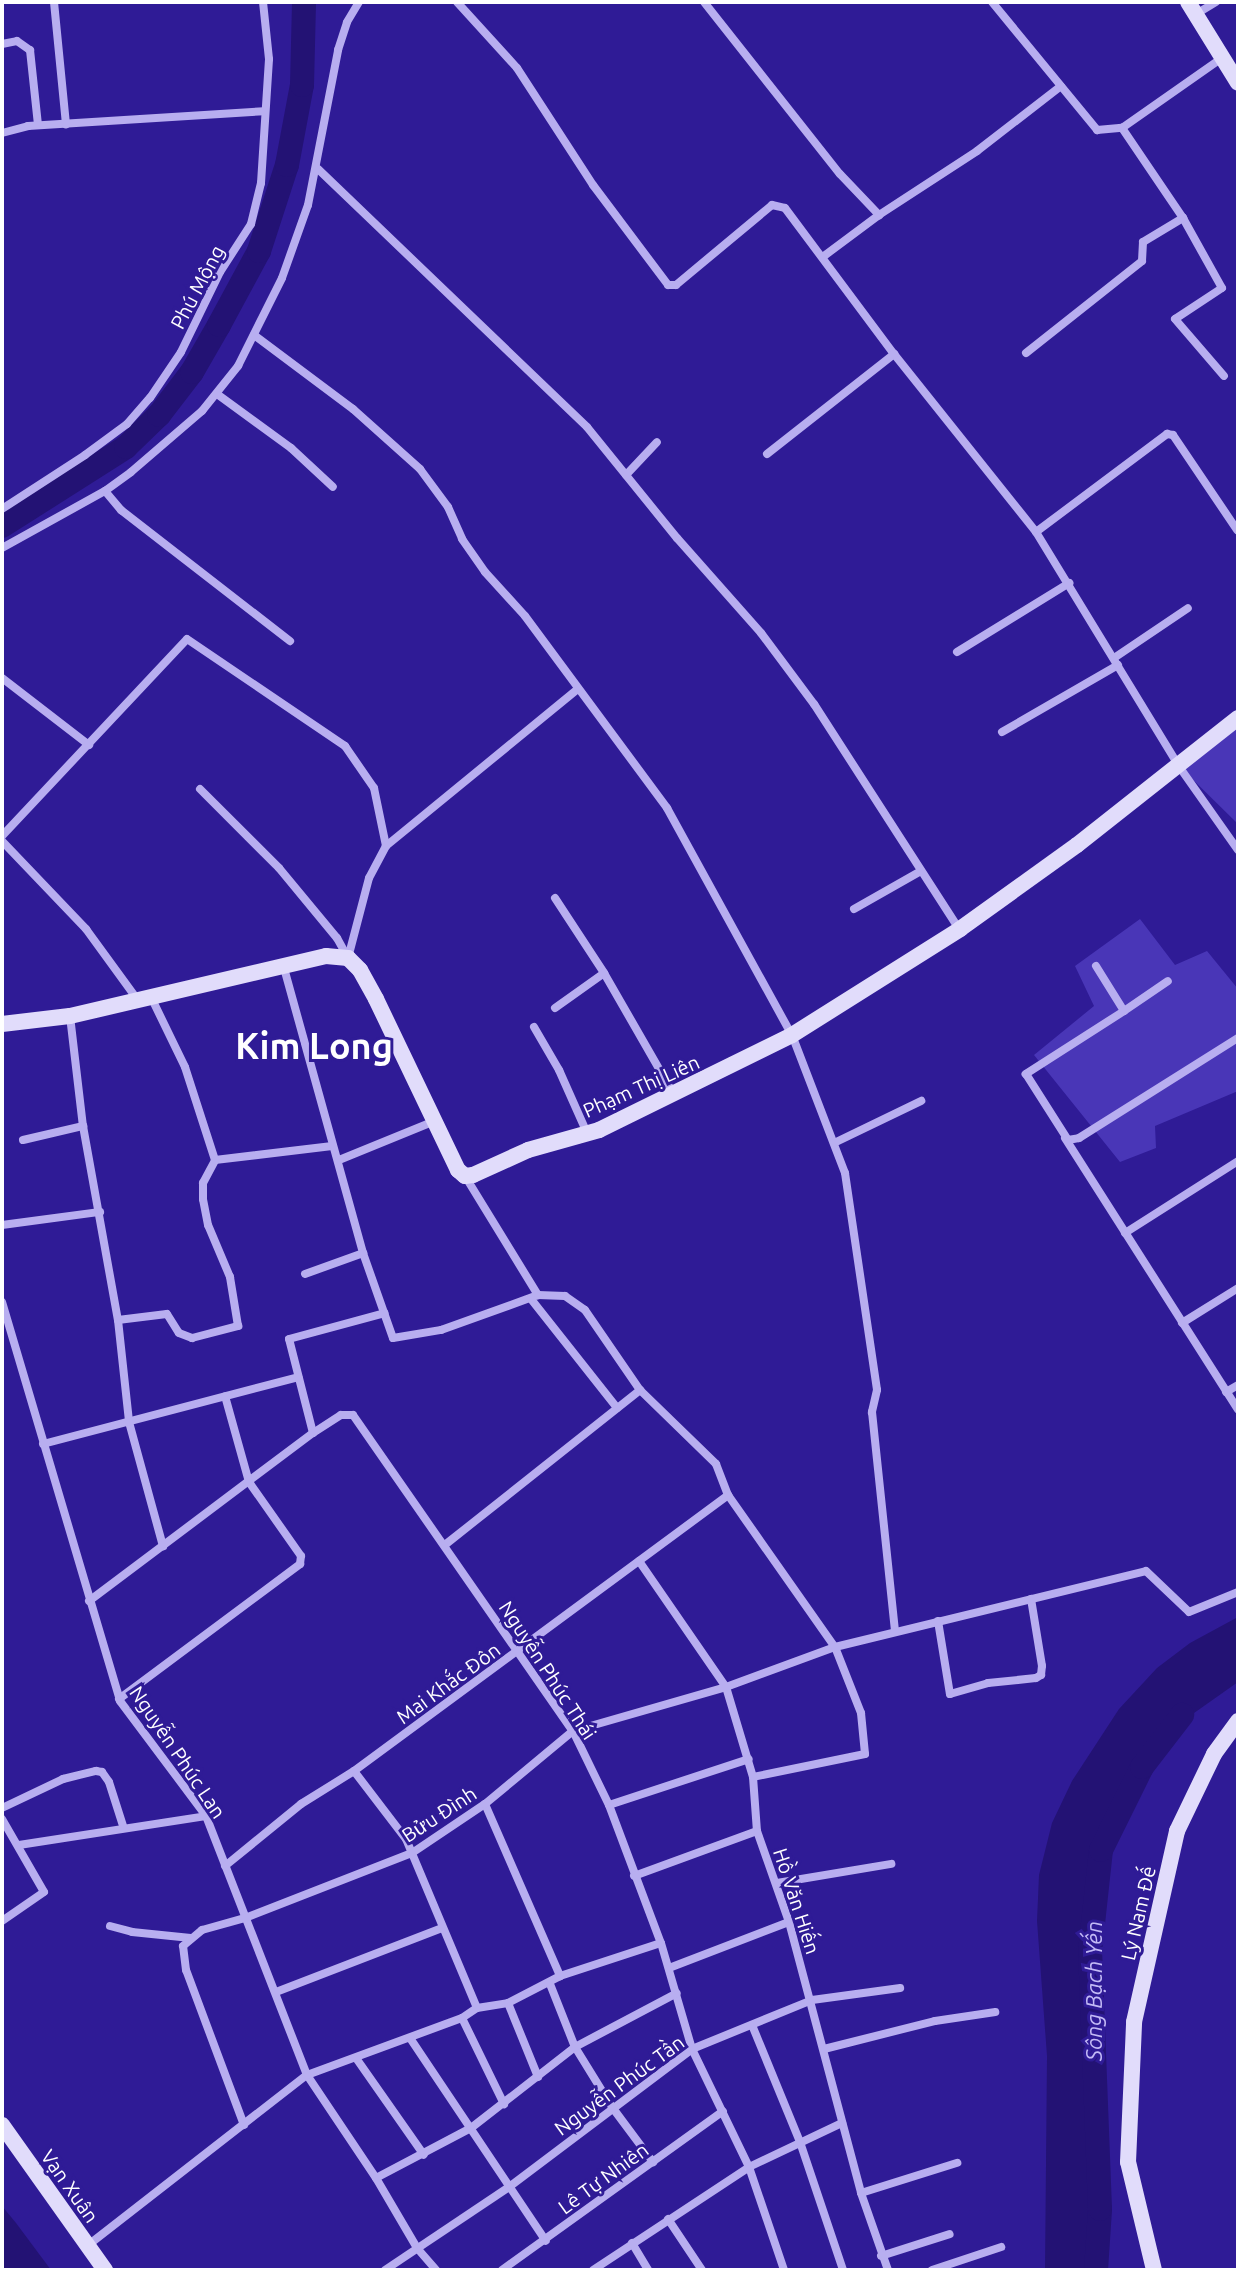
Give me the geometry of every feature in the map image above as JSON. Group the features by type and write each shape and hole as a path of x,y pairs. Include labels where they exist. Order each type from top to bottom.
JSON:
{"street":[{"path":"54,2 66,124"},
{"name":"Phú Mộng","path":"2,509 127,424 181,352 255,212 263,170 269,59 263,2"},
{"path":"2,548 105,491 171,441 217,394 254,335 282,278 318,169 338,50 347,22 359,2"},
{"path":"457,2 517,68 593,185 668,285 676,285 772,205 785,208 824,256 894,354 1036,532 1178,765 1236,844"},
{"path":"704,2 840,174 879,215"},
{"path":"992,2 1097,130 1122,128 1222,58"},
{"path":"1216,2 1192,8 1238,83"},
{"path":"2,44 17,41 30,50 38,125"},
{"path":"824,256 879,215 977,151 1061,86"},
{"path":"2,133 38,125 264,111"},
{"path":"1122,128 1183,218 1222,288 1175,319 1224,376"},
{"path":"318,169 587,427 761,633 814,704 960,929"},
{"path":"1026,353 1142,261 1143,242 1183,218"},
{"path":"254,335 353,409 420,469 448,507 462,539 485,572 525,616 667,808 792,1035 845,1173 873,1350 877,1390 872,1412 895,1631"},
{"path":"767,454 894,354"},
{"path":"217,394 291,448 333,487"},
{"path":"1036,532 1158,437 1167,434 1173,435 1237,530"},
{"path":"626,475 657,442"},
{"path":"105,491 121,510 290,641"},
{"path":"957,652 1069,583"},
{"path":"1002,732 1116,661 1188,608"},
{"path":"118,1320 167,1314 179,1333 192,1338 238,1326 230,1277 208,1225 203,1199 203,1183 215,1160 185,1067 144,998 86,929 2,839 187,639 345,746 374,788 386,846"},
{"path":"2,678 89,745"},
{"path":"348,958 369,878 386,846 578,689"},
{"name":"Phạm Thị Liên","path":"465,1176 528,1150 587,1133 792,1035 960,929 1077,845 1238,718"},
{"path":"200,789 279,868 360,970 458,1170 465,1176 534,1297 617,1408"},
{"path":"854,909 921,871"},
{"path":"555,898 604,973 674,1094"},
{"path":"2,1024 70,1016 326,956 348,958"},
{"path":"1096,966 1124,1011"},
{"path":"284,968 363,1253 393,1338 441,1330 534,1297 565,1296 585,1310 640,1390 716,1464 728,1495 835,1647 861,1713 865,1754 753,1777"},
{"path":"555,1008 604,973"},
{"path":"1168,981 1026,1074 1238,1410"},
{"path":"70,1016 83,1126 118,1320 129,1422 163,1546"},
{"path":"534,1027 559,1070 587,1133"},
{"path":"1063,1135 1071,1140 1079,1138 1238,1038"},
{"path":"834,1143 921,1101"},
{"path":"339,1160 432,1122"},
{"path":"23,1140 83,1126"},
{"path":"215,1160 332,1146"},
{"path":"1125,1233 1238,1161"},
{"path":"2,1225 100,1212"},
{"path":"305,1274 363,1253"},
{"path":"1182,1323 1238,1288"},
{"name":"Nguyễn Phúc Lan","path":"2,1302 119,1699 206,1816 307,2075 376,2178 417,2248 436,2270"},
{"path":"313,1433 289,1339 385,1313"},
{"path":"43,1444 298,1377"},
{"path":"1226,1392 1238,1385"},
{"path":"446,1544 640,1390"},
{"path":"119,1699 300,1564 301,1556 249,1482 225,1396"},
{"name":"Nguyễn Phúc Thái","path":"89,1601 313,1433 341,1415 353,1415 446,1544 573,1731 609,1805 661,1943 692,2049 749,2167 784,2270"},
{"name":"Mai Khắc Đôn","path":"225,1866 301,1804 354,1771 519,1652 728,1495"},
{"name":"Hồ Văn Hiến","path":"639,1561 726,1687 753,1777 757,1831 789,1922 861,2193 888,2270"},
{"name":"Bửu Đình","path":"191,1938 202,1930 245,1918 412,1853 485,1804 573,1731 726,1687 835,1647 1146,1571 1189,1612 1238,1592"},
{"path":"938,1621 950,1694 988,1683 1036,1678 1041,1675 1042,1666 1031,1599"},
{"name":"Lý Nam Đế","path":"1154,2270 1128,2162 1134,2022 1177,1831 1214,1754 1238,1721"},
{"path":"609,1805 749,1759"},
{"path":"2,1808 63,1779 96,1771 102,1772 109,1782 123,1826"},
{"path":"354,1771 406,1839 477,2008"},
{"path":"485,1804 560,1976"},
{"path":"19,1845 123,1826 206,1816"},
{"path":"2,1819 44,1892 2,1921"},
{"path":"634,1876 757,1831"},
{"path":"777,1883 891,1864"},
{"path":"669,1968 789,1922"},
{"path":"110,1926 132,1932 191,1938"},
{"path":"276,1992 442,1928"},
{"path":"191,1938 183,1946 186,1970 244,2125"},
{"path":"87,2246 307,2075 462,2018 477,2008 508,2003 550,1984 560,1976 661,1943"},
{"path":"550,1984 575,2047 612,2107 653,2162"},
{"name":"Nguyễn Phúc Tần","path":"385,2270 509,2187 692,2049 812,2000 900,1988"},
{"path":"376,2178 471,2128 575,2047 677,1993"},
{"path":"508,2003 538,2077"},
{"path":"824,2049 935,2021 995,2012"},
{"path":"462,2018 504,2104"},
{"path":"752,2025 800,2142 843,2270"},
{"path":"410,2038 546,2241"},
{"path":"356,2058 424,2155"},
{"name":"Lê Tự Nhiên","path":"502,2270 723,2111"},
{"path":"593,2270 749,2167 842,2123"},
{"name":"Vạn Xuân","path":"2,2125 105,2270"},
{"path":"861,2193 957,2163"},
{"path":"668,2219 702,2270"},
{"path":"881,2256 950,2234"},
{"path":"632,2243 648,2270"},
{"path":"932,2270 1001,2247"}],"shaded area":[{"path":"1238,718 1238,824 1178,765"},
{"path":"1140,919 1175,965 1207,951 1238,989 1238,1091 1155,1126 1156,1148 1120,1162 1034,1055 1094,1006 1075,966"},
{"path":"1238,1617 1238,1682 1177,1725 1142,1762 1118,1802 1106,1835 1096,1873 1091,1935 1102,2270 1045,2270 1047,2056 1037,1921 1039,1875 1052,1823 1072,1781 1119,1709 1157,1668 1190,1643"},
{"path":"2,2206 16,2223 51,2270 2,2270"}],"waterway":[{"path":"2,526 126,447 159,415 192,372 259,251 287,165 302,85 304,2"},
{"name":"Sông Bạch Yến","path":"1096,2270 1100,2209 1090,1951 1101,1850 1142,1767 1182,1715"}],"district":[{"name":"Kim Long","path":"314,1046"}]}
